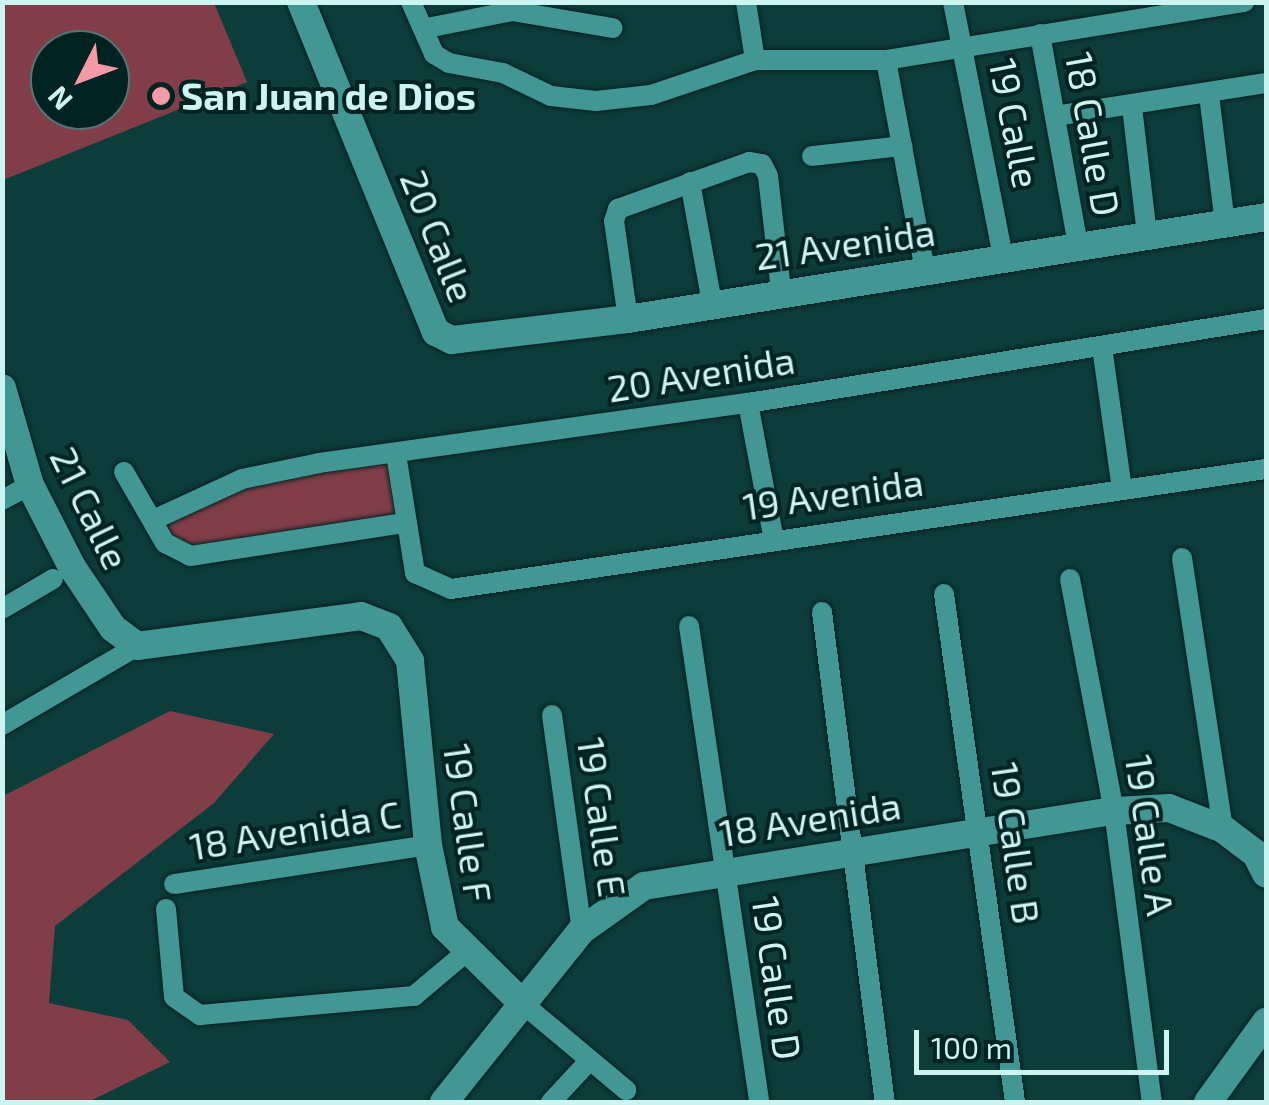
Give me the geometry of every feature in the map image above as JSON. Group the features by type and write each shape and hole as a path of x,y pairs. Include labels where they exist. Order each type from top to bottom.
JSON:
{"street":[{"name":"20 Calle","path":"301,2 436,332"},
{"path":"411,2 428,28 434,54 503,73 550,96 596,101 651,95 755,60 886,60 1232,4"},
{"path":"746,2 755,60"},
{"name":"19 Calle","path":"953,2 1003,258"},
{"path":"428,28 510,7 613,28"},
{"name":"18 Calle D","path":"1040,34 1078,246"},
{"path":"886,60 926,270"},
{"path":"1055,116 1266,84"},
{"path":"1209,95 1224,223"},
{"path":"1132,106 1147,235"},
{"path":"812,156 902,146"},
{"path":"628,319 614,221 618,210 749,162 762,164 768,176 781,290"},
{"path":"690,182 712,303"},
{"name":"21 Avenida","path":"436,332 469,341 628,319 781,290 1266,217"},
{"name":"20 Avenida","path":"153,520 242,479 748,403 1266,319"},
{"path":"1102,347 1122,490"},
{"name":"21 Calle","path":"2,388 30,485 95,602 137,646"},
{"path":"748,403 774,540"},
{"path":"396,454 404,523"},
{"name":"19 Avenida","path":"404,523 415,573 451,589 1266,469"},
{"name":"21 Calle","path":"124,472 175,552 190,556 404,523"},
{"path":"2,500 30,485"},
{"path":"1182,558 1223,829"},
{"path":"2,609 53,579"},
{"name":"19 Calle A","path":"1070,579 1114,811 1152,1102"},
{"name":"19 Calle B","path":"944,594 1015,1102"},
{"path":"822,612 850,850 886,1102"},
{"name":"19 Calle F","path":"137,646 362,616 389,627 410,661 428,845 445,927 465,953 522,1003"},
{"name":"19 Calle D","path":"689,626 759,1102"},
{"path":"2,725 137,646"},
{"name":"19 Calle E","path":"552,714 582,930"},
{"name":"18 Avenida","path":"444,1102 582,930 644,886 850,850 1114,811 1169,808 1223,829 1263,857"},
{"name":"18 Avenida C","path":"174,884 428,845"},
{"path":"166,909 174,996 184,1009 200,1015 414,996 465,953"},
{"path":"522,1003 626,1090"},
{"path":"1208,1102 1266,1022"},
{"path":"551,1102 590,1060"}],"shaded area":[{"name":"San Juan de Dios","path":"3,2 214,3 247,82 130,129 130,30 30,30 30,130 127,130 3,180"},
{"path":"396,454 404,523 190,556 153,520 190,499"},
{"path":"170,711 274,734 214,803 55,926 49,1003 128,1020 170,1062 88,1102 3,1102 3,796"}],"place":[{"name":"San Juan de Dios","path":"161,96"}]}
